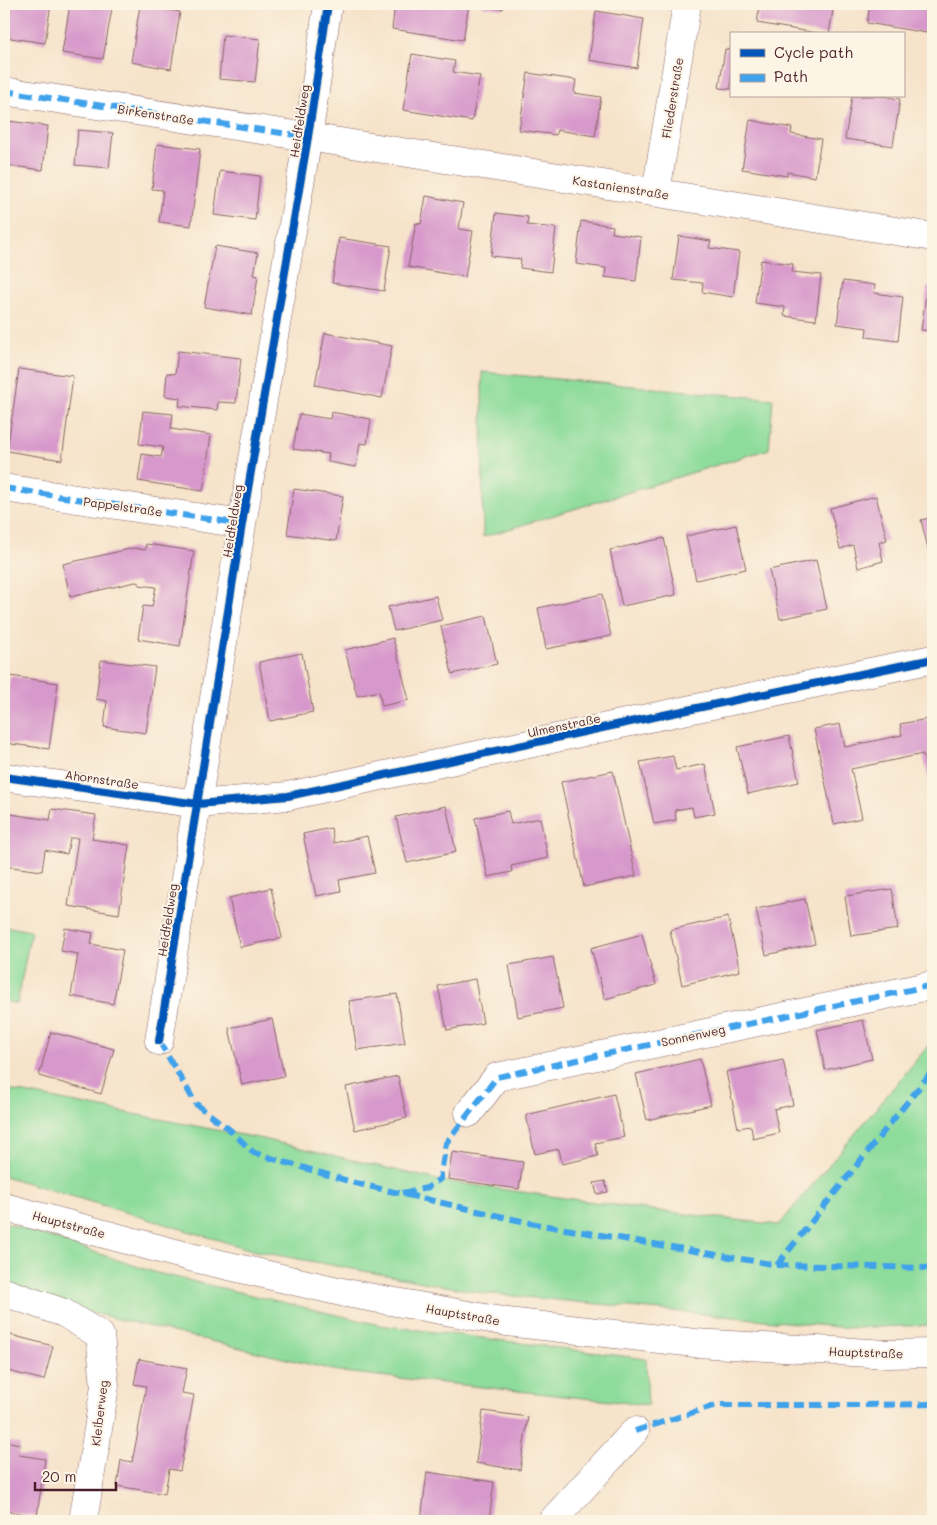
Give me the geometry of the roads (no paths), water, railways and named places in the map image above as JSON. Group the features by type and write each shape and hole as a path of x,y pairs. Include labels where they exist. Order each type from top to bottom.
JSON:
{"street":[{"name":"Heidfeldweg","path":"159,1041 242,524 308,137 328,4"},
{"name":"Fliederstraße","path":"656,192 687,4"},
{"name":"Birkenstraße","path":"4,91 308,137"},
{"name":"Kastanienstraße","path":"308,137 933,237"},
{"name":"Pappelstraße","path":"4,488 242,524"},
{"name":"Ulmenstraße","path":"198,804 288,796 933,659"},
{"name":"Ahornstraße","path":"4,777 198,804"},
{"name":"Sonnenweg","path":"469,1113 497,1077 933,984"},
{"name":"Hauptstraße","path":"4,1207 190,1257 346,1294 507,1322 695,1343 888,1354 933,1354"},
{"name":"Kleiberweg","path":"4,1292 64,1313 100,1335 105,1386 83,1521"},
{"path":"552,1521 635,1431"}]}
